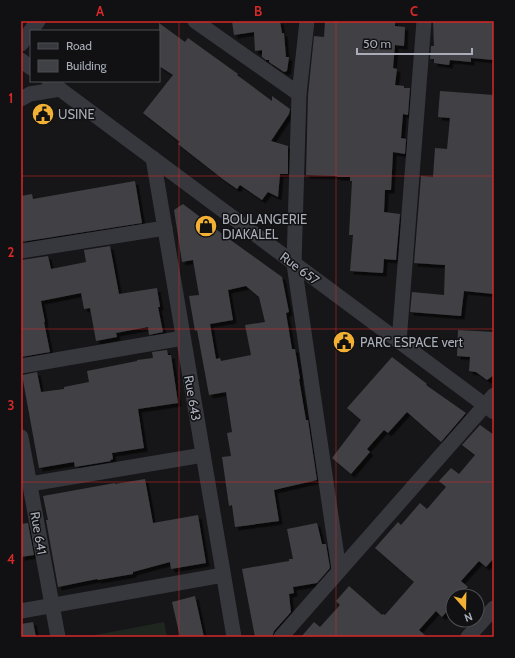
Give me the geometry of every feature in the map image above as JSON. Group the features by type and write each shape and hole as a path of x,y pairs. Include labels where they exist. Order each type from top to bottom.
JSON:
{"street":[{"path":"23,37 38,21"},
{"path":"195,21 298,94"},
{"path":"307,21 298,94 294,264 339,570"},
{"path":"399,342 424,21"},
{"path":"21,60 30,67"},
{"path":"21,99 54,85"},
{"name":"Rue 657","path":"54,85 399,342 491,404"},
{"name":"Rue 643","path":"153,158 234,637"},
{"path":"21,251 164,228"},
{"path":"21,366 183,338"},
{"path":"281,637 339,570 491,404"},
{"name":"Rue 641","path":"21,437 58,637"},
{"path":"30,484 203,455"},
{"path":"21,611 223,575"},
{"path":"468,637 494,608"}],"shaded area":[{"path":"164,622 167,637 85,637"}],"building":[{"path":"232,21 280,21 282,33 284,33 286,57 289,57 287,71 284,72 269,62 269,60 262,57 262,50 255,51 254,32 234,35"},
{"path":"325,21 395,21 395,26 405,27 404,46 395,45 393,68 397,69 395,85 410,88 408,115 403,114 401,138 406,139 405,154 393,152 391,190 385,190 384,212 400,214 396,260 384,259 383,273 350,271 353,235 349,235 352,181 350,181 350,177 306,175 308,95 314,36 324,37"},
{"path":"433,21 494,21 494,60 471,58 471,62 450,60 449,65 434,63 434,59 430,59 431,46 434,46"},
{"path":"159,23 185,42 188,38 272,101 272,96 290,109 289,114 271,141 288,146 288,174 280,174 278,197 268,192 262,200 240,185 237,189 178,144 180,142 143,113 173,75 160,67"},
{"path":"440,91 494,95 494,294 464,291 461,316 410,312 412,292 444,295 445,265 414,263 421,176 433,177 435,148 447,149 450,118 438,117"},
{"path":"135,181 142,223 21,242 21,196 32,194 33,199"},
{"path":"183,204 282,277 289,312 286,313 292,349 295,349 317,480 274,490 279,521 235,527 232,505 229,506 222,457 231,456 227,433 232,432 226,392 209,395 189,296 199,295 193,260 182,262 174,210","holes":["246,286 259,297 265,322 245,325 251,355 221,361 220,358 216,359 210,324 233,320 228,290"]},
{"path":"110,246 119,294 157,288 160,307 158,307 163,332 149,335 148,327 116,333 117,337 96,341 90,308 84,309 81,293 41,301 50,352 21,357 21,260 48,256 51,269 86,262 84,250"},
{"path":"458,330 494,332 494,375 487,380 476,372 469,371 470,357 457,356"},
{"path":"167,350 168,355 171,355 178,403 138,409 144,448 112,453 113,459 110,460 111,461 75,467 74,462 39,468 22,375 37,372 41,392 64,389 64,387 89,382 87,371 153,358 152,352"},
{"path":"392,357 427,384 426,385 466,413 441,442 407,412 388,433 384,430 367,449 370,452 351,474 332,458 361,420 347,408"},
{"path":"480,425 494,435 494,558 486,567 479,561 461,581 468,587 467,588 445,588 445,613 442,617 436,611 419,630 427,637 301,637 314,622 320,627 340,605 336,601 349,586 382,615 385,615 414,582 375,548 398,522 401,525 420,503 427,509 446,487 439,481 451,468 459,474 475,455 462,445"},
{"path":"145,479 153,523 198,515 206,563 171,569 170,562 133,572 133,574 97,579 58,587 43,496"},
{"path":"28,523 34,555 21,557 21,524"},
{"path":"317,523 322,544 326,544 330,568 317,583 293,587 294,593 289,594 291,612 274,631 272,637 255,637 242,569 293,559 287,529"},
{"path":"195,596 204,637 180,637 172,602"},
{"path":"33,622 36,637 21,637 21,624"}],"place":[{"name":"USINE","path":"43,114"},
{"name":"BOULANGERIE DIAKALEL","path":"206,226"},
{"name":"PARC ESPACE vert","path":"344,342"}]}
